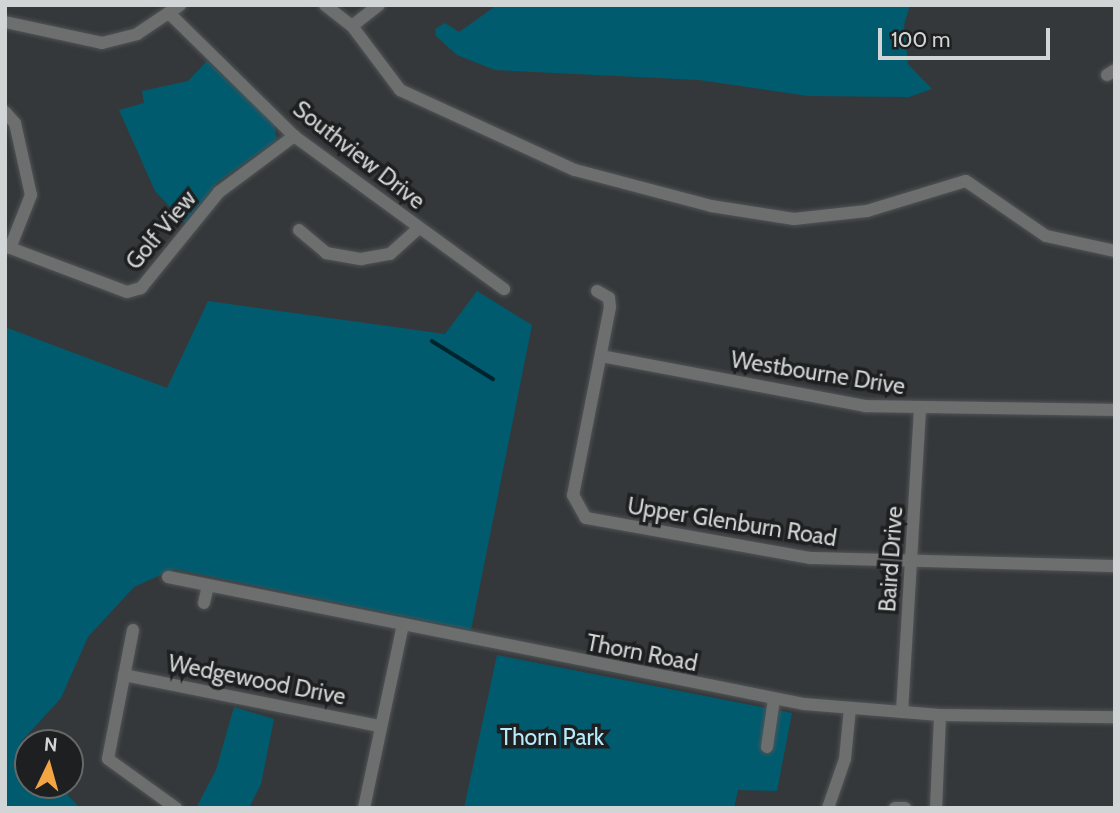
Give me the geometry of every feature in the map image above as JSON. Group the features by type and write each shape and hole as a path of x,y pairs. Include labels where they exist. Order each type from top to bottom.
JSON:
{"street":[{"path":"325,5 352,26 400,90 537,155 629,187 794,219 867,211 962,180 1045,236 1115,251"},
{"path":"352,26 379,5"},
{"path":"5,23 102,43 137,34 174,9"},
{"name":"Southview Drive","path":"174,9 294,136 504,289"},
{"path":"5,112 15,123 30,195 7,247"},
{"name":"Golf View","path":"7,247 127,292 141,288 219,192 294,136"},
{"path":"299,230 326,253 361,259 390,254 419,228"},
{"name":"Upper Glenburn Road","path":"597,291 610,302 573,495 586,518 810,558 912,564 1115,566"},
{"name":"Westbourne Drive","path":"601,356 837,402 920,409 1115,410"},
{"name":"Baird Drive","path":"902,712 920,409"},
{"name":"Thorn Road","path":"169,577 774,699 940,715 1115,717"},
{"path":"204,603 208,585"},
{"path":"364,808 403,624"},
{"path":"133,630 108,759 176,808"},
{"name":"Wedgewood Drive","path":"124,675 380,726"},
{"path":"767,747 774,699"},
{"path":"828,808 845,759 850,708"},
{"path":"936,808 940,715"},
{"path":"895,808 905,808"}],"green space":[{"path":"497,5 910,5 904,25 908,64 932,89 909,97 808,96 699,80 495,70 457,55 436,36 435,29 445,23 459,32"},
{"path":"207,61 274,124 277,140 218,182 185,223 155,191 119,110 144,103 142,91 188,81"},
{"path":"477,291 532,325 471,630 174,569 134,587 88,637 61,698 33,729 14,729 14,799 71,799 80,808 5,808 5,327 167,388 208,301 445,334"},
{"name":"Thorn Park","path":"497,655 792,713 777,791 738,790 734,808 464,808"},
{"path":"234,707 274,719 261,784 249,808 196,808 216,770"}],"waterway":[{"path":"432,341 493,379"}]}
